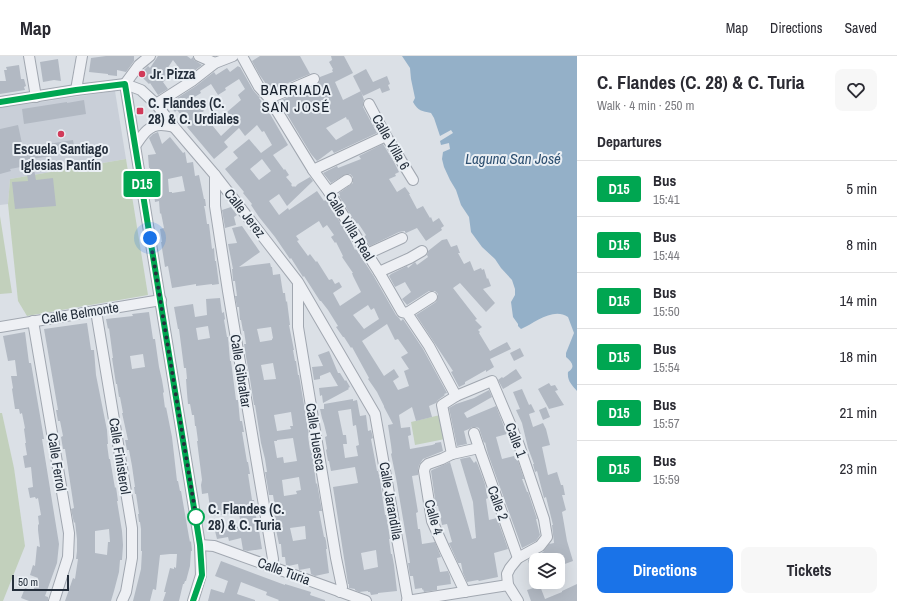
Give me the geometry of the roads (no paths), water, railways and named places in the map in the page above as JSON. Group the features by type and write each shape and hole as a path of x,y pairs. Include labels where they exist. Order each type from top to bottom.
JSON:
{"street":[{"path":"29,56 36,97"},
{"path":"76,90 82,56"},
{"path":"150,56 139,65 125,84 200,545 202,575 193,601"},
{"path":"199,56 215,63"},
{"path":"156,104 192,81 215,63 233,56"},
{"name":"Calle Villa Real","path":"242,56 259,87 269,98 313,170 329,192 402,312 407,313 429,346 456,396"},
{"path":"269,98 314,79"},
{"path":"0,102 125,84"},
{"name":"Calle Jerez","path":"125,84 141,90 156,104 215,174 298,282 369,403"},
{"name":"Calle Villa 6","path":"369,104 386,136 413,180"},
{"path":"135,146 149,128 161,125 174,127"},
{"path":"313,170 386,136"},
{"name":"Calle Gibraltar","path":"215,174 215,206 229,299 273,559 272,567"},
{"path":"329,192 347,180"},
{"path":"368,254 402,238"},
{"path":"379,272 422,251"},
{"name":"Calle Huesca","path":"298,282 298,327 342,587 340,592"},
{"path":"407,313 432,298"},
{"name":"Calle Belmonte","path":"0,327 161,300"},
{"name":"Calle Finisterol","path":"96,311 132,528 132,558 126,592 122,601"},
{"name":"Calle Ferrol","path":"33,321 68,533 68,557 54,601"},
{"name":"Calle 1","path":"452,454 442,405 456,396 492,381 519,444 544,519 546,537 540,546 518,558 510,568 507,574 508,585"},
{"name":"Calle Jarandilla","path":"369,403 376,414 407,601"},
{"name":"Calle 2","path":"474,433 518,558"},
{"path":"452,454 479,448"},
{"name":"Calle 4","path":"452,454 428,464 424,471 432,521 465,592"},
{"name":"Calle Turia","path":"200,545 214,546 366,601"},
{"path":"407,601 508,585 518,601"}],"water":[{"name":"Laguna San José","path":"402,56 577,56 577,391 570,383 568,378 568,372 572,368 572,364 566,357 566,353 574,333 568,317 562,314 550,315 521,329 518,326 513,317 511,302 515,295 512,280 495,259 482,247 471,232 469,217 461,205 456,190 444,167 442,159 443,152 450,149 449,143 441,145 440,141 453,133 451,130 440,136 431,113 420,110 413,102 415,98 410,68"}],"place":[{"name":"Jr. Pizza","path":"142,74"},
{"name":"C. Flandes (C. 28) & C. Urdiales","path":"140,111"},
{"name":"Escuela Santiago Iglesias Pantín","path":"61,134"},
{"name":"C. Flandes (C. 28) & C. Turia","path":"196,517"}],"district":[{"name":"BARRIADA SAN JOSÉ","path":"296,98"}]}
